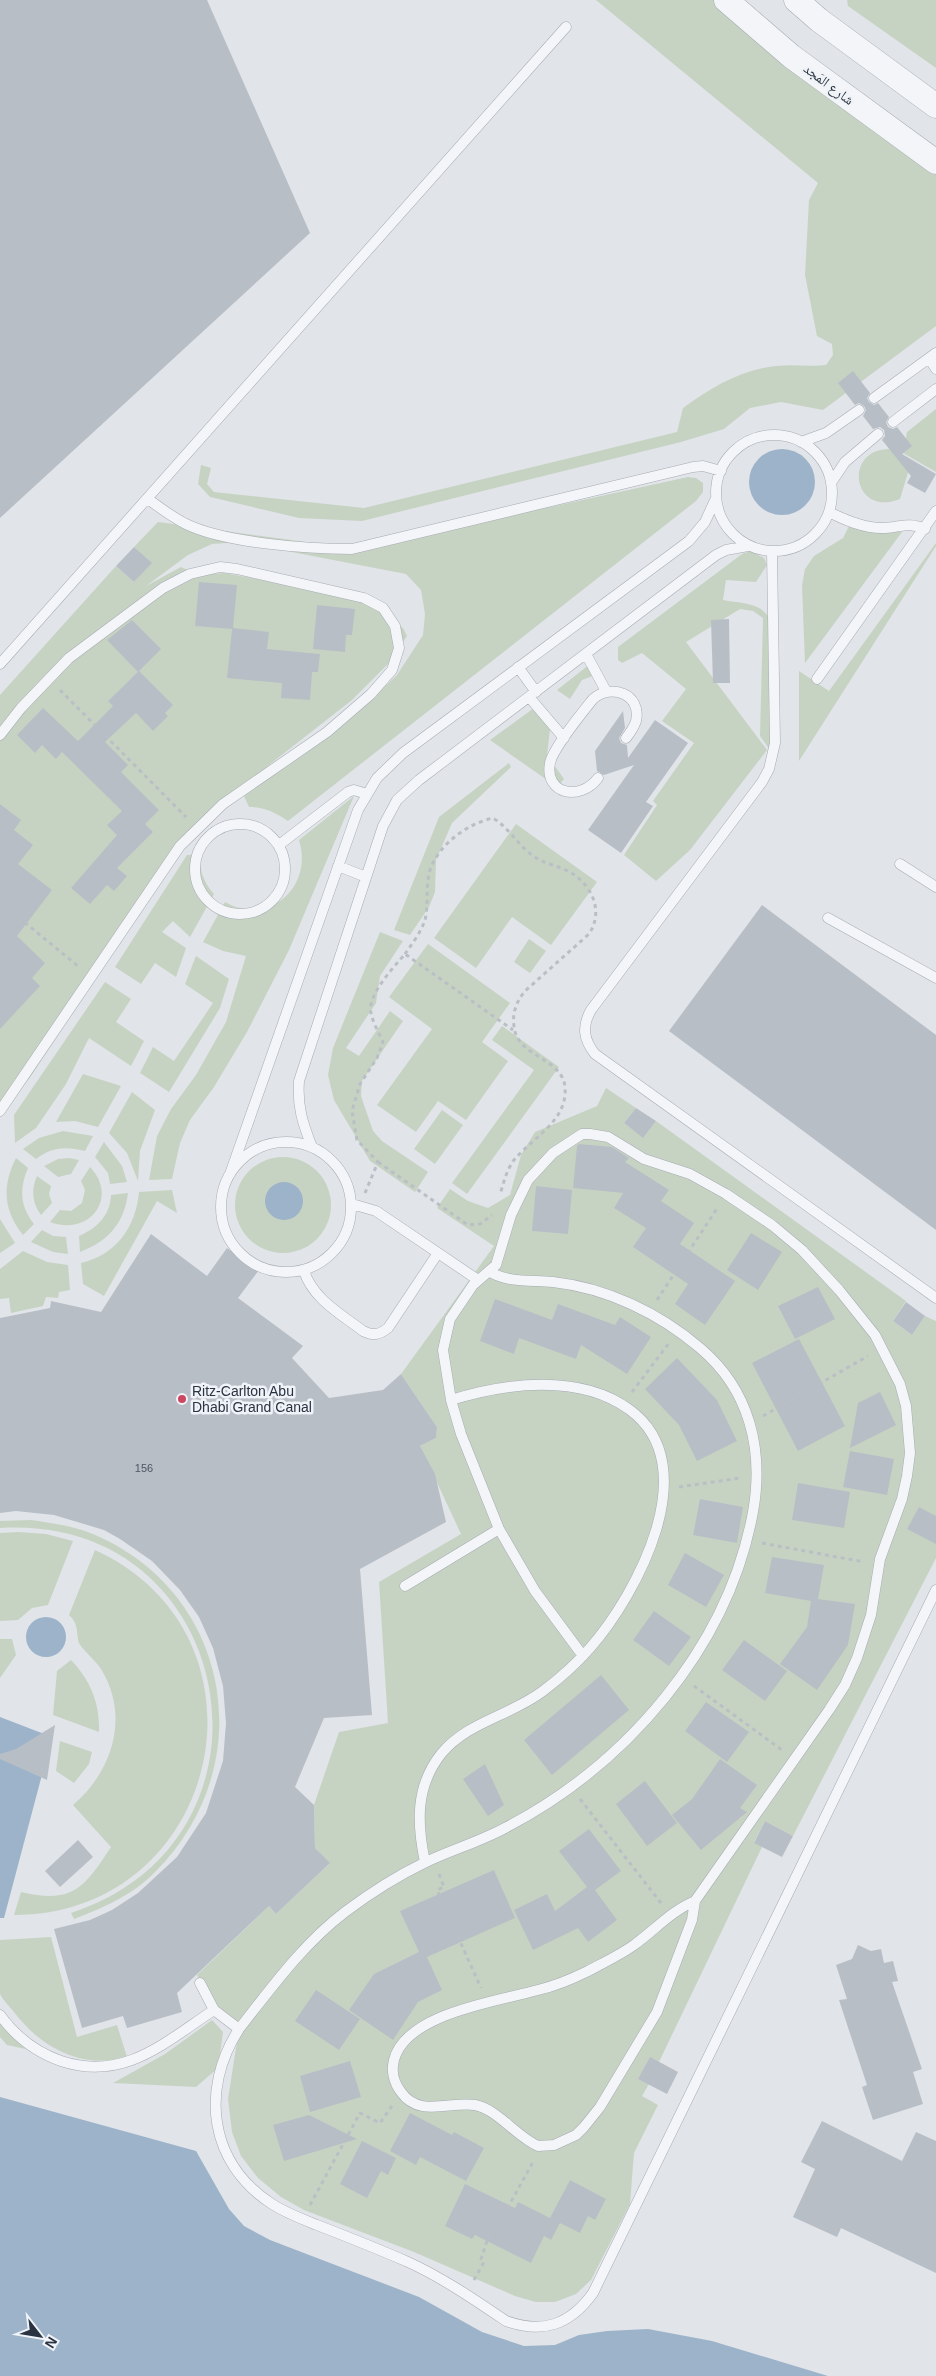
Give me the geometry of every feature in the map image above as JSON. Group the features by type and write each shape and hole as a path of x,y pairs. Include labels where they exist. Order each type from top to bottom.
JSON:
{"street":[{"name":"شارع المَجد","path":"726,0 791,56 936,162"},
{"path":"796,0 819,13 936,106"}],"lane":[{"path":"0,664 566,27"},
{"path":"874,398 933,355 936,370"},
{"path":"893,422 936,389"},
{"path":"801,442 826,433 859,410"},
{"path":"831,483 845,462 878,434"},
{"path":"312,1147 300,1119 299,1081 383,826 397,800 407,789 716,555 737,547 748,546 772,552 799,546 812,537 822,526 829,512 832,493 831,483 818,455 801,442 786,437 770,435 755,439 740,446 729,457 720,471 716,498 718,511 729,531 748,546"},
{"path":"148,498 174,518 216,534 318,549 352,549 694,467 703,466 720,471"},
{"path":"230,1174 242,1159 257,1148 275,1143 294,1142 312,1147 336,1164 356,1205 340,1246 330,1256 304,1271 279,1273 266,1270 254,1265 234,1248 225,1231 221,1212 224,1186 230,1174 358,810 383,771 403,753 689,540 705,522 716,498"},
{"path":"817,679 936,511"},
{"path":"829,512 869,527 883,528 911,524 925,529"},
{"path":"772,552 775,743 769,769 762,782 591,1010 586,1018 585,1036 595,1054 936,1298"},
{"path":"0,735 48,678 94,637 163,588 190,574 204,570 220,568 255,572 364,598 383,608 395,626 399,648 397,660 385,680 327,732 281,766 247,786 197,828 180,846 0,1112"},
{"path":"586,654 606,691"},
{"path":"518,668 532,695 564,738"},
{"path":"598,778 590,787 574,793 566,792 553,782 549,765 551,758 564,738 592,699 606,691 622,693 634,704 636,721 626,738"},
{"path":"279,844 348,792 354,790 367,794"},
{"path":"245,823 258,826 270,834 279,844 285,866 282,887 274,899 263,909 250,914 235,915 221,911 209,903 200,891 195,878 195,863 199,849 208,837 225,826 245,823"},
{"path":"197,828 208,837"},
{"path":"900,864 936,887"},
{"path":"338,866 366,877"},
{"path":"828,918 936,978"},
{"path":"583,1656 535,1591 499,1529 471,1463 451,1400 444,1363 445,1338 450,1319 478,1280 490,1272 500,1257 511,1215 528,1180 553,1153 582,1134 597,1134 608,1137 644,1159 690,1174 726,1194 772,1225 802,1250 840,1290 875,1335 900,1384 906,1406 910,1453 902,1499 886,1539 879,1565 871,1615 857,1658 837,1698 695,1901 670,1915 634,1945 586,1972 541,1990 488,2002 437,2018 406,2039 396,2054 393,2063 394,2078 401,2093 408,2100 425,2106 438,2108 461,2105 478,2106 492,2113 531,2142 542,2146 563,2142 584,2127 641,2041 657,2012 692,1920 695,1901"},
{"path":"356,1205 376,1211 478,1280"},
{"path":"304,1271 307,1280 318,1295 363,1331 371,1335 380,1334 388,1328 438,1253"},
{"path":"490,1272 505,1279 554,1282 579,1286 603,1293 648,1312 702,1349 726,1375 741,1400 751,1423 757,1456 758,1475 746,1540 728,1596 701,1648 681,1677 619,1746 571,1786 533,1813 504,1829 430,1860 362,1900 326,1928 302,1951 239,2029 224,2056 216,2087 215,2116 222,2142 234,2166 249,2185 274,2205 426,2270 506,2321 533,2328 547,2326 574,2315 593,2294 936,1590"},
{"path":"430,1860 418,1819 420,1801 431,1769 441,1754 466,1731 530,1700 583,1656 610,1622 638,1572 654,1534 664,1490 664,1466 652,1434 643,1421 623,1405 602,1396 580,1390 536,1384 495,1388 451,1400"},
{"path":"405,1586 499,1529"},
{"path":"200,1983 214,2010 239,2029"},
{"path":"0,2015 23,2042 44,2054 68,2063 104,2068 142,2056 214,2010"}],"path":[{"path":"48,678 197,828"},
{"path":"494,1211 491,1216 480,1224 468,1225 378,1162 357,1140 352,1111 360,1084 377,1058 383,1042 370,1012 372,1001 380,984 405,954 424,922 430,870 448,842 481,821 493,818 507,828 533,856 574,875 593,898 597,910 596,924 589,934 525,991 517,1002 513,1019 518,1041 560,1074 565,1087 564,1100 556,1119 513,1162 499,1198"},
{"path":"0,902 91,977"},
{"path":"405,954 514,1030"},
{"path":"356,1205 378,1162"},
{"path":"648,1312 726,1194"},
{"path":"623,1405 678,1331"},
{"path":"751,1423 882,1348"},
{"path":"664,1490 758,1475"},
{"path":"746,1540 879,1565"},
{"path":"681,1677 794,1760"},
{"path":"571,1786 670,1915"},
{"path":"430,1860 444,1887 437,1890 488,2002"},
{"path":"303,2219 360,2113 380,2123 401,2093"},
{"path":"466,2295 484,2262 481,2259 492,2226 496,2229 542,2146"}],"green space":[{"path":"596,0 717,0 792,64 936,174 936,326 823,410 781,402 750,408 724,429 681,442 362,521 299,518 210,497 198,484 201,465 211,468 207,484 214,492 364,508 677,432 683,408 727,381 750,371 763,368 789,365 826,365 833,355 832,344 817,336 805,275 809,200 818,183"},
{"path":"847,0 936,0 936,68 848,6"},
{"path":"936,409 936,472 903,453 907,432"},
{"path":"889,449 898,452 910,466 900,499 884,502 872,499 863,492 859,481 859,470 864,460 874,452"},
{"path":"688,477 696,478 703,483 703,492 696,501 288,821 269,811 249,807 244,796 362,708 397,675 423,635 425,614 421,590 406,574 240,542 212,544 188,555 146,586 181,567 198,575 224,573 359,597 403,628 407,636 388,664 352,700 232,794 183,847 91,977 80,1002 31,1076 0,1116 0,695 116,566 134,582 151,563 134,547 158,522 358,549"},
{"path":"851,522 902,532 805,663 802,585 805,569 814,556 843,538"},
{"path":"936,543 936,546 799,761 799,671 829,691"},
{"path":"750,551 764,558 767,565 756,582 726,580 723,600 760,608 775,627 770,750 760,736 763,618 753,611 740,609 686,642 767,750 690,850 656,881 624,855 657,805 653,801 694,743 662,721 686,689 642,653 622,663 618,660 618,647 742,554"},
{"path":"590,664 598,674 582,680 570,699 557,690"},
{"path":"534,708 551,721 547,755 564,779 557,787 490,740"},
{"path":"509,763 511,767 452,823 436,860 435,892 429,907 410,935 394,930 439,817"},
{"path":"354,796 289,950 247,1032 214,1087 190,1120 180,1143 172,1179 149,1180 157,1136 171,1109 196,1075 226,1022 246,956 223,951 203,942 225,902 241,908 257,909 271,906 284,898 294,887 300,873 302,857 299,840"},
{"path":"516,824 597,882 551,945 512,917 476,968 434,938"},
{"path":"187,855 199,855 203,876 214,894 190,937 173,921 162,932 186,948 176,977 155,963 141,984 115,967"},
{"path":"380,932 403,941 380,976 376,1003 346,1048 359,1056 390,1011 403,1021 362,1081 361,1096 373,1131 382,1141 428,1172 415,1192 370,1161 334,1100 328,1075 333,1048"},
{"path":"529,939 546,951 530,973 514,962"},
{"path":"428,944 510,1003 482,1042 508,1061 466,1120 438,1101 416,1132 377,1105 432,1029 389,997"},
{"path":"196,956 229,979 220,1008 169,1092 140,1073 153,1047 174,1061 213,1003 185,984"},
{"path":"105,982 131,999 116,1022 144,1041 131,1066 89,1038 66,1084 36,1128 15,1143 14,1115"},
{"path":"502,1026 559,1067 467,1194 452,1183 534,1070 492,1040"},
{"path":"83,1074 121,1086 98,1127 75,1121 56,1122"},
{"path":"606,1088 636,1108 624,1123 643,1137 656,1121 906,1301 893,1321 912,1335 925,1316 936,1321 936,1558 793,1836 765,1821 754,1842 762,1847 659,2062 650,2058 639,2079 649,2084 642,2096 658,2105 634,2153 630,2204 591,2280 576,2294 555,2302 536,2302 515,2296 414,2252 304,2210 281,2197 258,2178 241,2156 232,2132 228,2099 239,2029 214,2010 197,1975 269,1906 276,1914 329,1864 315,1848 314,1805 339,1732 388,1723 379,1582 461,1534 420,1446 436,1438 437,1427 401,1374 494,1246 437,1208 450,1189 468,1201 488,1208 510,1195 521,1155 535,1132 597,1106"},
{"path":"132,1092 155,1110 140,1151 138,1181 127,1153 109,1133"},
{"path":"442,1110 463,1125 435,1164 414,1149"},
{"path":"63,1131 93,1136 85,1151 71,1148 59,1149 47,1152 36,1159 23,1149 39,1138"},
{"path":"104,1142 122,1166 127,1182 110,1184 108,1173 95,1157"},
{"path":"283,1157 301,1161 317,1171 327,1187 331,1205 327,1223 317,1239 301,1249 283,1253 265,1249 249,1239 239,1223 235,1205 239,1187 249,1171 265,1161"},
{"path":"16,1158 28,1168 23,1183 22,1197 26,1211 34,1224 23,1235 11,1216 7,1198 8,1178"},
{"path":"69,1158 79,1160 71,1174 58,1177 44,1166 58,1159"},
{"path":"90,1167 98,1179 102,1190 101,1202 96,1211 88,1219 77,1224 64,1225 50,1222 60,1210 71,1211 82,1203 85,1190 81,1181"},
{"path":"37,1176 51,1186 49,1194 52,1203 41,1215 33,1196"},
{"path":"172,1190 177,1213 157,1201 104,1296 83,1284 81,1263 104,1253 122,1238 134,1217 139,1192"},
{"path":"128,1193 123,1214 113,1230 90,1248 80,1252 79,1236 97,1225 105,1215 111,1195"},
{"path":"0,1219 15,1243 0,1253"},
{"path":"42,1230 53,1236 66,1237 68,1254 53,1252 31,1242"},
{"path":"23,1251 47,1262 68,1265 70,1290 59,1292 58,1298 46,1297 43,1306 11,1313 9,1298 0,1299 0,1269"},
{"path":"31,1520 70,1527 93,1534 140,1561 177,1597 202,1639 216,1686 219,1734 210,1783 189,1830 155,1872 137,1888 107,1905 74,1919 71,1913 143,1875 189,1820 210,1755 209,1687 186,1624 143,1571 80,1537 0,1528 0,1521"},
{"path":"0,1533 46,1534 73,1541 48,1605 32,1608 18,1620 0,1621"},
{"path":"95,1550 154,1591 191,1644 207,1704 203,1765 180,1822 140,1870 84,1903 14,1915 21,1892 53,1896 65,1894 75,1889 93,1873 111,1847 73,1805 87,1791 107,1759 113,1742 115,1724 114,1705 110,1687 99,1666 79,1643 76,1625 69,1615"},
{"path":"0,1639 12,1639 16,1655 0,1678"},
{"path":"71,1660 84,1676 93,1693 98,1712 99,1732 53,1715 57,1671"},
{"path":"60,1741 92,1752 89,1764 74,1783 56,1771"},
{"path":"51,1937 77,2037 117,2025 127,2057 95,2061 64,2053 37,2036 25,2025 1,1996 0,1940"},
{"path":"0,2012 35,2051 7,2045 0,2037"},
{"path":"212,2020 223,2032 218,2068 196,2087 113,2083 165,2054"}],"water":[{"path":"788,449 806,458 813,469 815,482 813,495 806,506 795,513 776,515 758,506 751,495 749,476 758,458 769,451"},
{"path":"284,1182 291,1183 297,1188 302,1194 302,1208 297,1214 291,1219 284,1220 277,1219 271,1214 266,1208 265,1201 266,1194 271,1188 277,1183"},
{"path":"46,1617 60,1623 66,1637 60,1651 46,1657 32,1651 26,1637 32,1623"},
{"path":"0,1717 52,1737 4,1918 0,1918"},
{"path":"0,2097 196,2151 229,2209 244,2226 270,2240 419,2297 482,2332 524,2346 555,2345 579,2335 607,2331 648,2329 712,2341 828,2376 0,2376"}],"building":[{"path":"0,0 207,0 310,233 0,518"},
{"path":"853,371 870,393 867,398 869,402 874,405 878,403 889,417 886,422 888,427 893,429 897,427 912,446 902,454 936,474 925,493 907,483 911,476 882,440 885,436 884,430 880,427 873,429 863,416 866,410 864,406 859,403 855,405 838,383"},
{"path":"134,547 152,563 134,582 116,566"},
{"path":"199,582 237,585 233,628 269,632 267,649 320,654 318,672 312,672 310,700 281,698 282,683 227,678 232,629 195,626"},
{"path":"317,605 355,609 352,635 346,635 345,652 313,649"},
{"path":"729,619 730,683 713,683 711,620"},
{"path":"132,620 161,649 138,672 107,640"},
{"path":"139,671 173,705 165,713 168,716 153,731 136,713 105,742 128,765 121,772 159,810 145,824 153,832 117,868 127,876 114,891 107,885 90,904 71,888 117,835 107,825 122,811 62,752 56,759 42,745 35,753 17,735 43,708 78,741 113,706 108,701"},
{"path":"623,711 625,728 619,738 621,743 627,745 628,758 655,720 688,743 646,802 653,806 621,853 588,830 634,765 604,775 597,771 595,751"},
{"path":"0,804 21,820 14,830 33,845 18,864 52,890 17,936 45,963 32,978 40,986 0,1029"},
{"path":"762,905 936,1035 936,1230 669,1031"},
{"path":"636,1108 656,1121 643,1138 624,1123"},
{"path":"579,1144 612,1147 629,1158 625,1162 669,1190 661,1201 694,1223 680,1244 735,1281 705,1325 675,1304 688,1284 633,1247 646,1228 614,1208 623,1193 573,1188 577,1146"},
{"path":"536,1186 572,1190 568,1234 532,1231"},
{"path":"751,1233 782,1252 758,1290 727,1270"},
{"name":"Ritz-Carlton Abu Dhabi Grand Canal","path":"151,1234 207,1276 227,1248 259,1270 238,1298 303,1346 292,1358 329,1398 383,1390 401,1374 437,1427 436,1438 420,1446 435,1474 446,1522 360,1569 372,1715 324,1718 295,1787 314,1805 315,1848 330,1863 276,1914 269,1906 177,1993 182,2012 127,2028 123,2016 82,2028 54,1929 90,1920 112,1910 138,1893 177,1857 206,1813 223,1761 226,1723 223,1686 213,1648 199,1617 180,1590 152,1561 104,1530 54,1515 16,1511 0,1513 0,1318 50,1308 51,1301 101,1312"},
{"path":"818,1287 835,1319 795,1339 778,1306"},
{"path":"495,1299 552,1320 558,1304 615,1325 620,1317 651,1337 627,1374 581,1345 576,1359 519,1338 514,1354 480,1341"},
{"path":"906,1302 925,1316 912,1335 893,1321"},
{"path":"799,1339 845,1426 798,1451 752,1363"},
{"path":"677,1358 717,1400 737,1441 697,1461 679,1425 645,1389"},
{"path":"880,1392 896,1425 850,1448 858,1403"},
{"path":"850,1451 894,1459 887,1495 843,1487"},
{"path":"798,1483 850,1492 844,1528 792,1520"},
{"path":"700,1499 743,1507 737,1543 693,1535"},
{"path":"919,1507 936,1516 936,1544 907,1529"},
{"path":"685,1553 724,1575 706,1607 668,1585"},
{"path":"772,1557 824,1565 818,1599 855,1604 848,1645 817,1690 780,1664 807,1627 811,1601 765,1593"},
{"path":"654,1611 691,1637 669,1666 633,1640"},
{"path":"744,1640 787,1671 765,1701 722,1670"},
{"path":"601,1675 629,1710 552,1775 524,1740"},
{"path":"706,1702 749,1732 727,1762 685,1731"},
{"path":"55,1725 47,1780 0,1759 0,1754 16,1749"},
{"path":"720,1759 757,1785 740,1808 747,1812 701,1850 672,1815 692,1799"},
{"path":"485,1764 504,1805 488,1816 463,1779"},
{"path":"645,1781 677,1823 647,1846 616,1804"},
{"path":"765,1821 793,1836 782,1857 754,1843"},
{"path":"589,1829 621,1871 595,1890 617,1920 588,1942 578,1928 533,1950 514,1910 547,1894 555,1911 587,1887 559,1851"},
{"path":"78,1840 93,1857 60,1887 45,1871"},
{"path":"494,1870 515,1918 427,1957 442,1990 418,2002 393,2040 349,2010 374,1974 419,1952 400,1911"},
{"path":"858,1945 871,1951 881,1949 884,1963 893,1961 898,1981 892,1982 922,2069 913,2072 923,2104 873,2120 862,2087 867,2085 839,2000 847,1999 836,1965 852,1959"},
{"path":"316,1990 360,2019 339,2050 295,2021"},
{"path":"650,2057 678,2072 667,2094 638,2079"},
{"path":"350,2061 361,2097 310,2112 300,2076"},
{"path":"410,2113 452,2135 454,2132 484,2148 466,2181 420,2157 416,2165 390,2151"},
{"path":"309,2115 357,2139 284,2161 273,2125"},
{"path":"822,2121 902,2161 916,2132 936,2141 936,2273 841,2228 837,2237 793,2217 815,2169 801,2162"},
{"path":"362,2141 396,2158 388,2175 381,2171 367,2198 340,2184"},
{"path":"570,2180 606,2199 595,2220 588,2216 580,2233 550,2218"},
{"path":"465,2184 515,2208 518,2202 560,2223 551,2240 544,2236 531,2263 475,2235 472,2239 445,2226"}],"place":[{"name":"Ritz-Carlton Abu Dhabi Grand Canal","path":"182,1399"}]}
